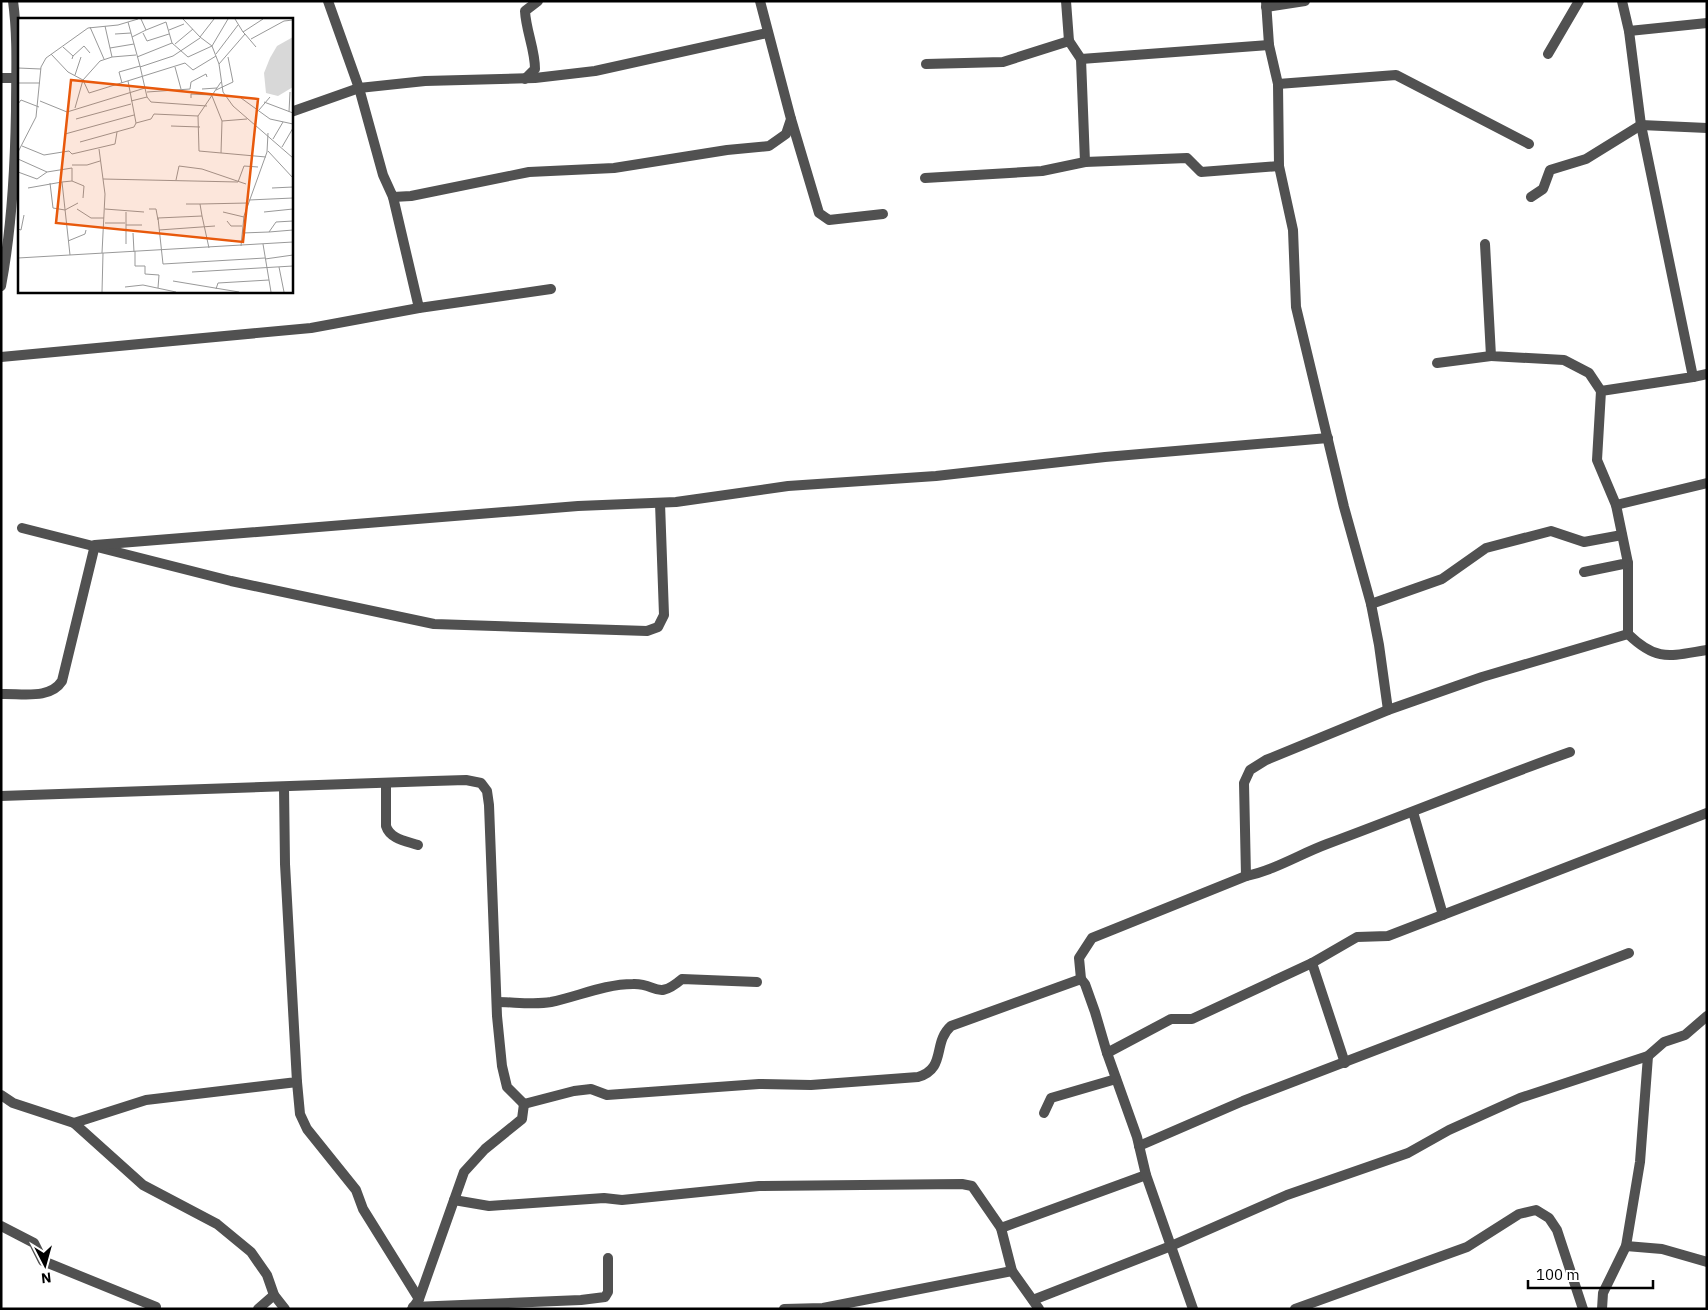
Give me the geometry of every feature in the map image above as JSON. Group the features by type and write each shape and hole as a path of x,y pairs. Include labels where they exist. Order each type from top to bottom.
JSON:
{"street":[{"path":"1,286 15,230 17,34 13,1"},
{"path":"328,1 359,88 383,175 393,197 420,308"},
{"path":"525,79 535,69 535,52 526,25 525,11 538,1"},
{"path":"760,1 767,33 819,213 829,220 883,214"},
{"path":"1066,1 1069,41 1081,59 1085,162"},
{"path":"1305,1 1266,4 1269,45 1278,84 1279,166 1293,230 1296,307 1371,604 1388,710"},
{"path":"1548,54 1579,1"},
{"path":"1622,1 1629,31 1641,125 1693,377"},
{"path":"1629,31 1707,24"},
{"path":"292,112 359,88 425,82 525,79 596,71 767,33"},
{"path":"926,64 1003,62 1069,41"},
{"path":"1081,59 1269,45"},
{"path":"1278,84 1396,74 1528,144"},
{"path":"1,78 16,78"},
{"path":"393,197 411,196 529,172 614,168 727,150 769,146 786,134 791,119"},
{"path":"1531,197 1543,189 1550,170 1586,159 1641,125 1707,128"},
{"path":"925,178 1042,170 1085,162 1187,158 1201,172 1279,166"},
{"path":"1485,244 1491,356"},
{"path":"1,357 310,328 420,308 551,289"},
{"path":"1437,363 1491,356 1564,360 1589,373 1601,391 1597,460 1616,505 1628,563 1628,634 1644,649 1664,656 1707,650"},
{"path":"1601,391 1707,374"},
{"path":"95,544 578,506 660,503 788,486 936,476 1105,457 1328,438"},
{"path":"1616,505 1707,483"},
{"path":"22,528 95,544 231,581 434,624 647,631 658,627 664,615 660,503"},
{"path":"1371,604 1442,579 1486,548 1551,531 1584,542 1622,535"},
{"path":"1,694 49,693 57,688 62,681 95,544"},
{"path":"1584,572 1628,563"},
{"path":"1246,876 1244,783 1250,770 1274,757 1388,710 1482,677 1628,634"},
{"path":"1193,1309 1146,1175 1139,1146 1086,984 1081,979 1079,958 1092,938 1246,876 1266,872 1307,851 1413,812 1471,787 1570,752"},
{"path":"1,796 466,780 481,783 487,791 497,1016 502,1066 508,1087 524,1104"},
{"path":"386,784 386,826 388,832 395,837 418,845"},
{"path":"284,786 285,864 300,1114 307,1129 356,1190 363,1209 415,1305"},
{"path":"1413,812 1442,915"},
{"path":"1107,1053 1171,1019 1192,1019 1312,963 1357,937 1388,936 1707,813"},
{"path":"1139,1146 1243,1101 1629,954"},
{"path":"1312,963 1345,1063"},
{"path":"497,1002 549,1002 610,986 636,984 658,992 673,987 682,979 757,982"},
{"path":"524,1104 574,1091 591,1089 607,1095 759,1084 811,1085 918,1077 928,1074 936,1065 943,1033 951,1026 1081,979"},
{"path":"454,1200 489,1206 604,1198 622,1200 760,1186 962,1184 972,1186 1001,1228 1012,1270 1036,1305 1287,1195 1408,1154 1449,1130 1520,1098 1648,1056 1664,1042 1685,1035 1707,1016"},
{"path":"1602,1309 1603,1293 1626,1246 1640,1162 1648,1056"},
{"path":"1044,1113 1051,1098 1116,1079"},
{"path":"74,1123 146,1100 298,1082"},
{"path":"1,1095 13,1103 74,1123 144,1185 217,1224 242,1244 267,1275 274,1294 286,1309"},
{"path":"415,1305 464,1172 485,1149 522,1118 524,1104"},
{"path":"1001,1228 1146,1175"},
{"path":"1295,1309 1466,1247 1519,1214 1536,1210 1549,1218 1557,1230 1583,1309"},
{"path":"1,1226 34,1243 43,1261 156,1307"},
{"path":"1626,1246 1662,1249 1707,1262"},
{"path":"415,1305 581,1300 605,1296 608,1292 608,1258"},
{"path":"784,1309 823,1308 1012,1270"},
{"path":"258,1309 274,1294"}]}
